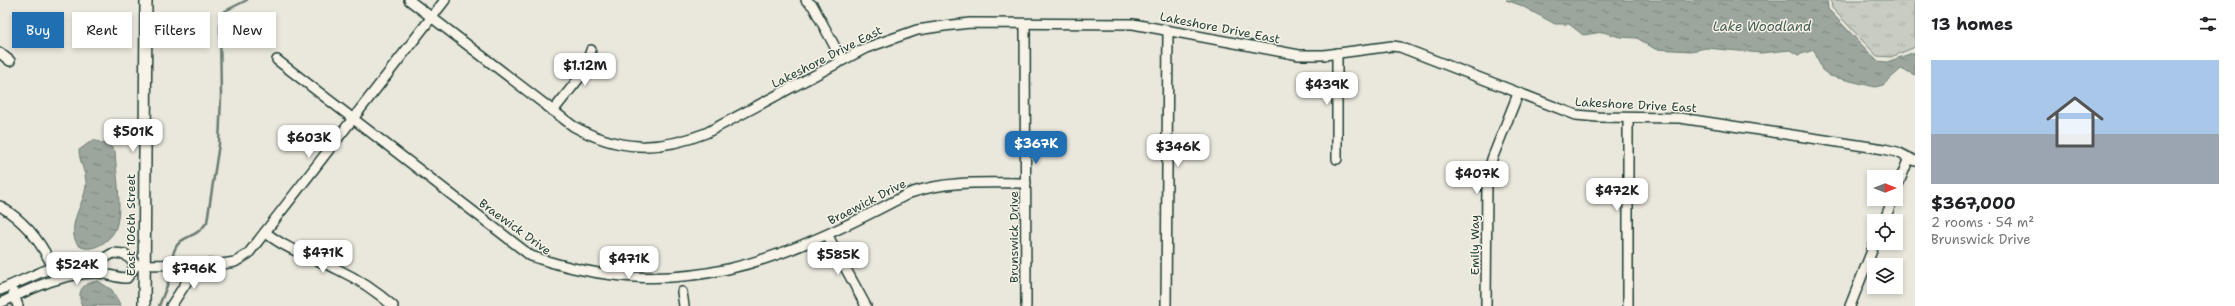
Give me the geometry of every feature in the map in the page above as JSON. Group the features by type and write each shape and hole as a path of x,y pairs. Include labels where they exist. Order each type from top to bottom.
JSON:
{"street":[{"name":"East 106th Street","path":"144,306 140,265 146,0"},
{"name":"Lakeshore Drive East","path":"409,0 573,126 593,137 614,144 643,147 671,145 706,133 842,60 888,39 916,30 970,23 1125,23 1299,55 1337,53 1392,46 1400,47 1518,94 1576,115 1628,118 1680,118 1884,149 1912,160"},
{"path":"0,290 53,268 103,259 116,253 125,254 140,265 222,264 235,262 248,254 445,0"},
{"path":"806,0 813,6 842,60"},
{"name":"Brunswick Drive","path":"1025,24 1026,306"},
{"path":"1166,306 1168,31"},
{"path":"554,111 584,72 591,50"},
{"path":"0,53 10,61"},
{"path":"1337,53 1337,159"},
{"name":"Braewick Drive","path":"277,60 531,256 556,270 580,279"},
{"name":"Emily Way","path":"1486,306 1487,179 1492,159 1518,94"},
{"path":"1628,118 1628,306"},
{"path":"1903,177 1912,160"},
{"name":"Braewick Drive","path":"771,267 910,193 929,187 954,183 1026,183"},
{"path":"0,206 29,229 48,256 58,280"},
{"path":"265,232 288,248 346,274 393,306"},
{"path":"828,236 866,306"},
{"path":"1850,306 1872,250"},
{"path":"0,303 58,280 95,273 115,278 127,278 140,265"},
{"path":"171,306 186,283 187,265"},
{"path":"10,286 18,306"},
{"path":"682,292 684,306"}],"green space":[{"path":"1831,0 1915,0 1915,47 1891,57 1877,56 1832,8"}],"water":[{"name":"Lake Woodland","path":"1506,0 1827,0 1828,9 1877,61 1887,62 1915,52 1915,75 1901,69 1883,85 1875,87 1830,76 1822,70 1814,50 1798,55 1790,50 1761,53 1706,48 1691,51 1655,49 1637,38 1620,37 1603,32 1583,35 1569,24 1555,24 1520,5"},
{"path":"93,140 109,145 115,151 119,207 117,224 114,232 103,243 96,247 88,248 82,247 77,243 74,236 74,223 86,186 79,150"},
{"path":"98,281 112,290 121,306 82,306 80,292 82,288 88,284"}],"waterway":[{"path":"173,255 175,248 179,243 197,232 207,222 219,144 221,97 220,23 225,11 247,0"},
{"path":"159,306 170,278"}]}
